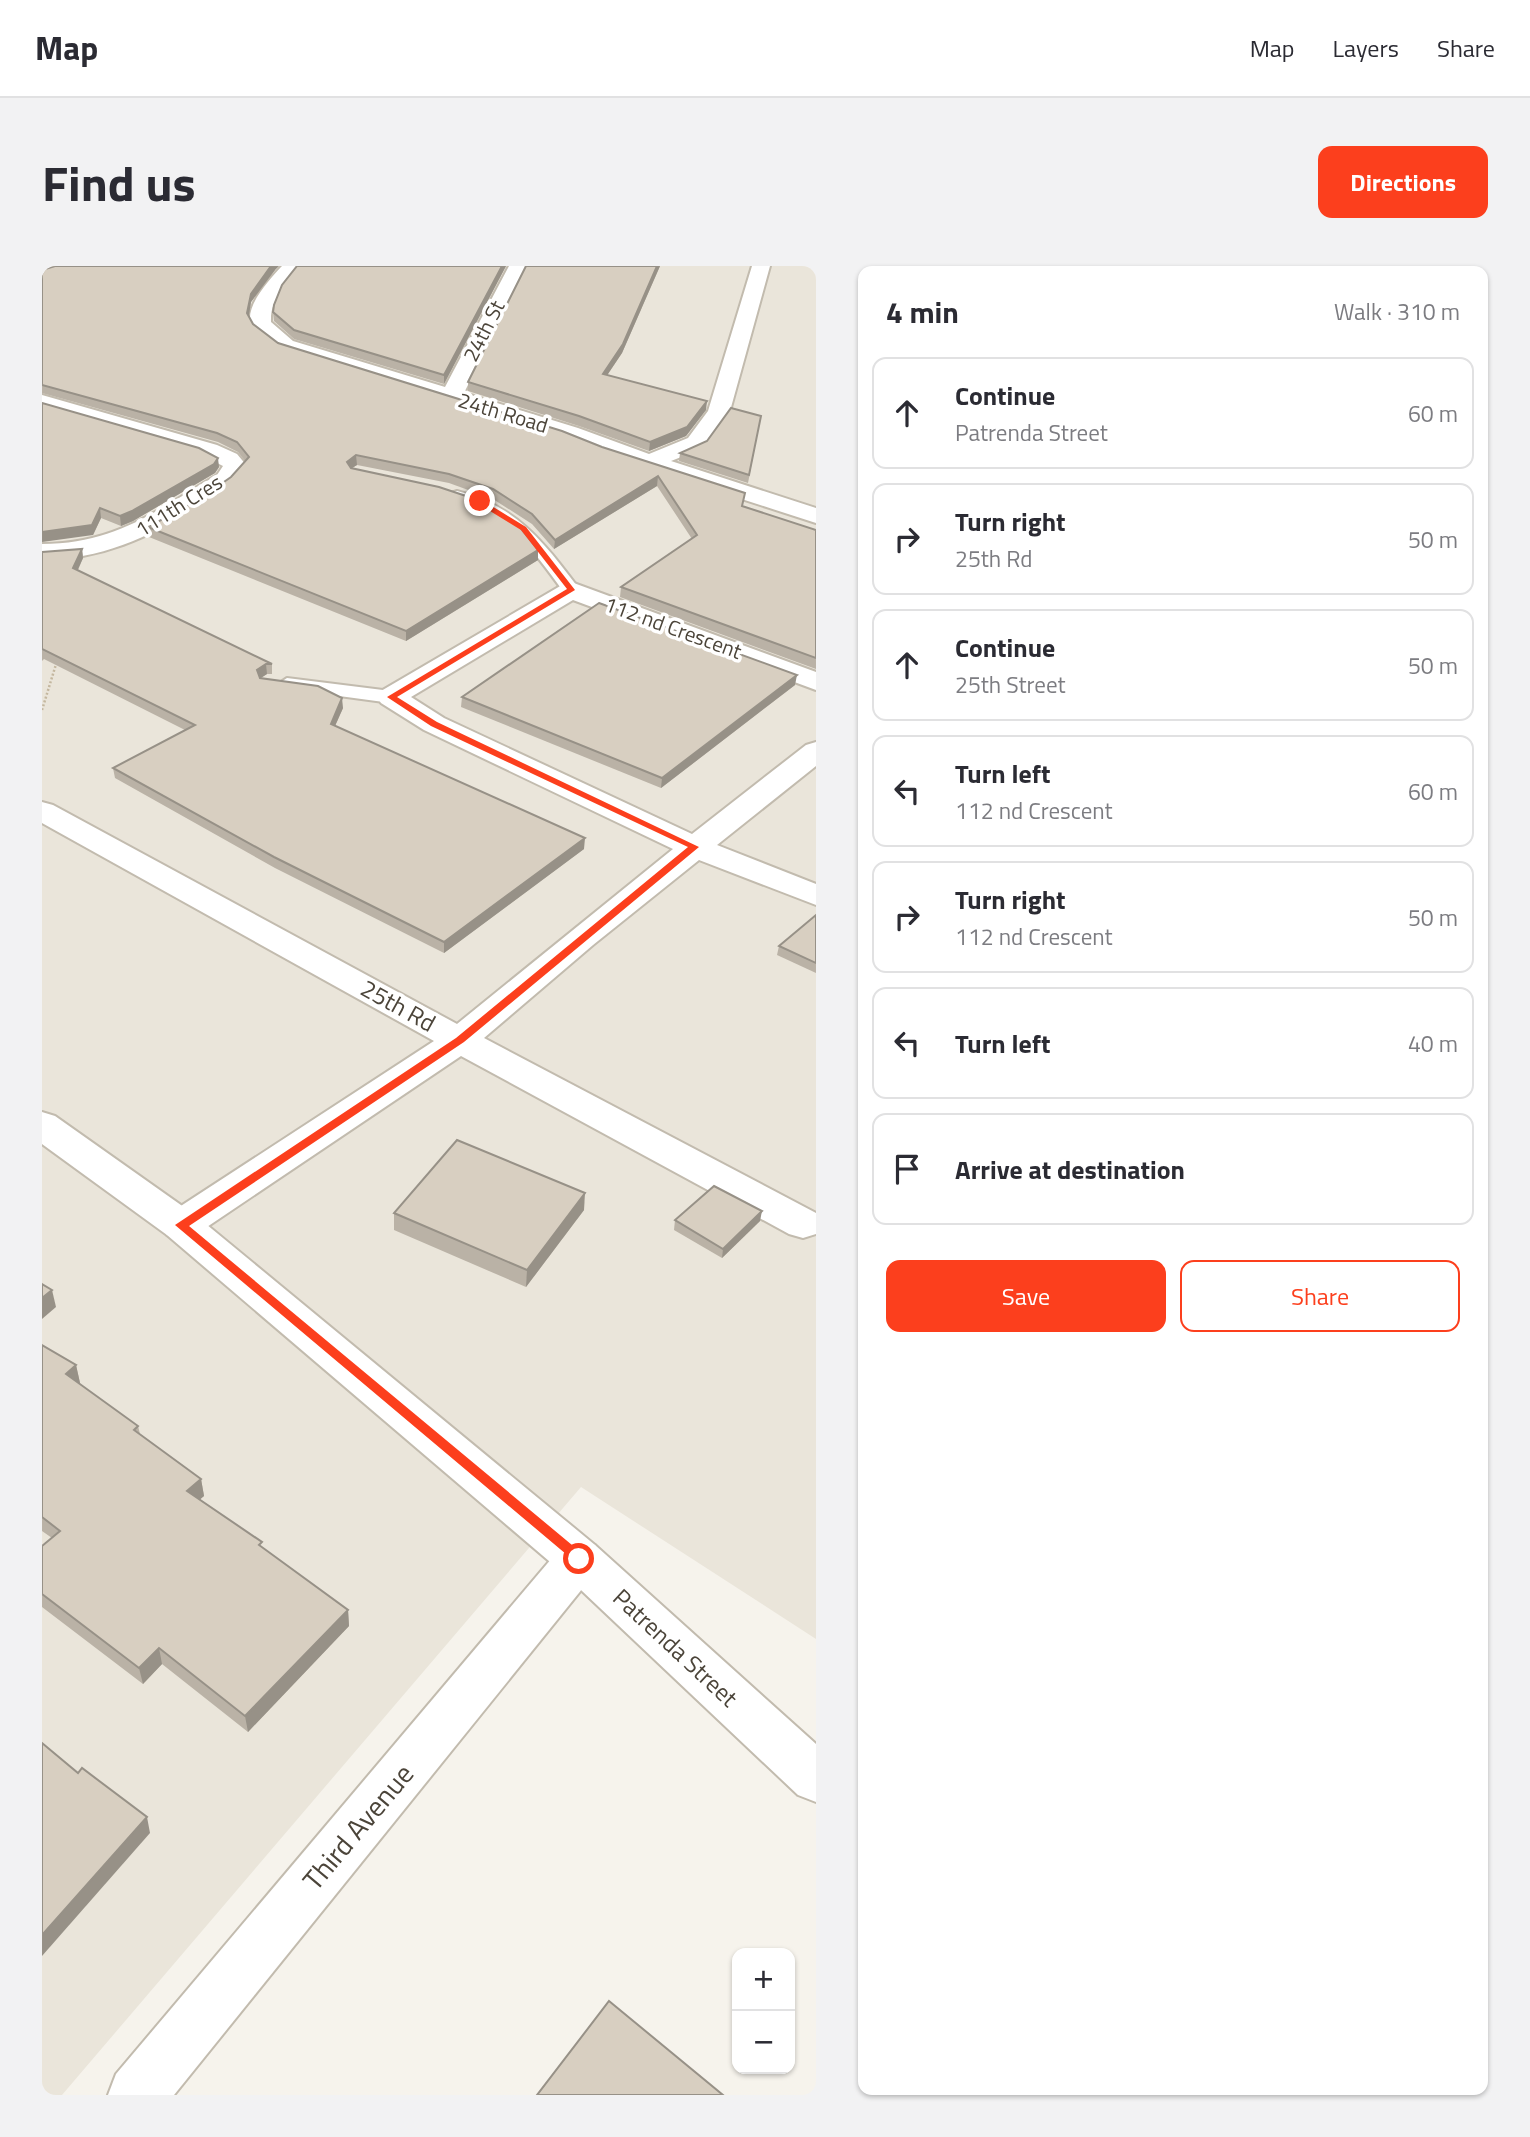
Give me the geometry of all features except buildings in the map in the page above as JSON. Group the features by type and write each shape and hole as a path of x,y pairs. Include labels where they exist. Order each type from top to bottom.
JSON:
{"street":[{"name":"24th Road","path":"292,266 265,298 259,312 261,324 268,333 286,345 816,516"},
{"name":"24th St","path":"451,397 518,266"},
{"path":"652,461 696,443 719,411 761,266"},
{"name":"111th Cres","path":"42,402 209,450 229,459 234,466 225,480 124,540 79,552 42,552"},
{"path":"571,590 391,697 434,724 694,847 816,895"},
{"name":"112 nd Crescent","path":"571,590 816,681"},
{"path":"803,1224 460,1040 694,847 816,751"},
{"name":"25th Rd","path":"42,811 460,1040 181,1225"},
{"name":"Patrenda Street","path":"42,1125 181,1225 579,1559 816,1778"},
{"name":"Third Avenue","path":"136,2095 579,1559"}],"lane":[{"path":"439,492 480,501 524,529 571,590"},
{"path":"268,682 391,697"}],"path":[{"path":"42,710 57,659"}],"shaded area":[{"path":"42,266 816,266 816,1639 581,1487 62,2095 42,2095"}],"route":[{"path":"480,501 524,529 571,590 391,697 434,724 694,847 460,1040 181,1225 579,1559"}]}
